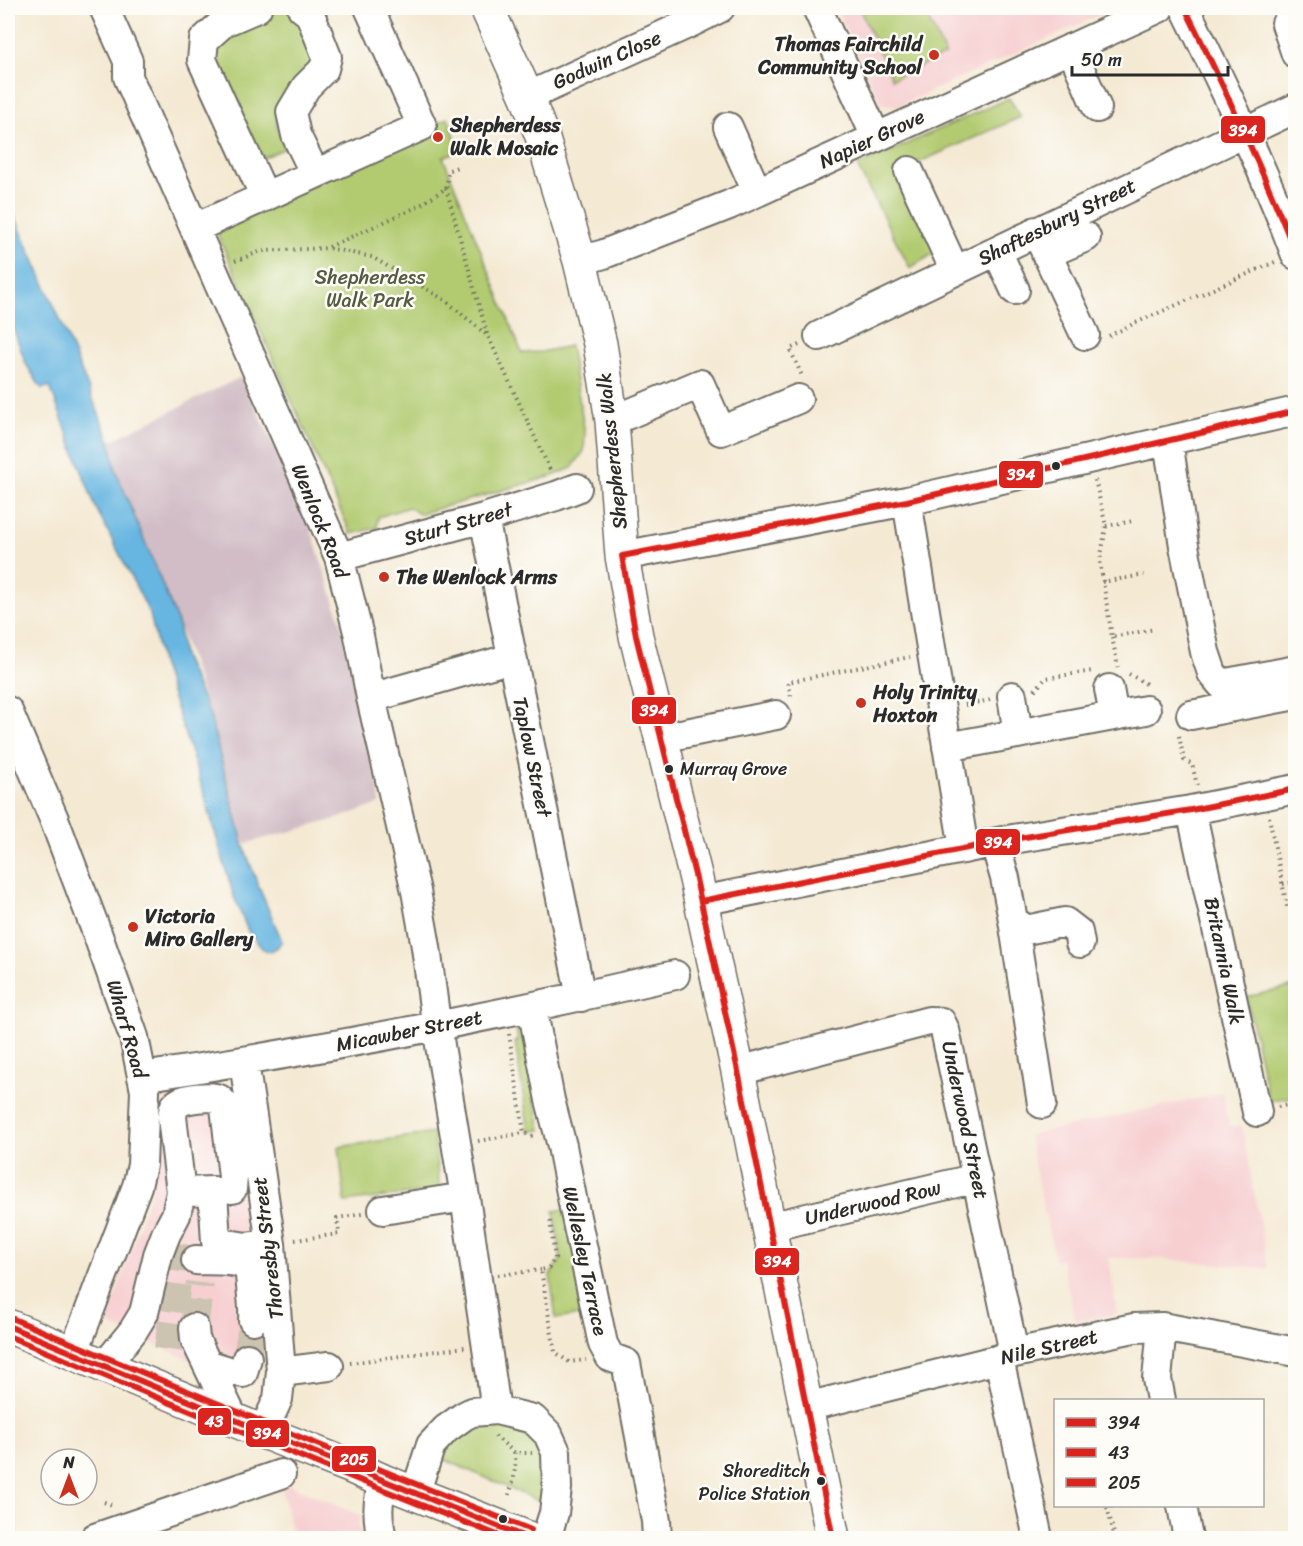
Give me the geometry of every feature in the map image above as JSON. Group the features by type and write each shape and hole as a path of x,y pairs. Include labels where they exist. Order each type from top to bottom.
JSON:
{"main road":[{"name":"Shepherdess Walk","path":"487,8 541,90 542,136 580,261 600,344 612,421 622,556 636,636 701,901 833,1539"},
{"path":"8,1326 528,1539"}],"street":[{"path":"87,8 115,68 128,77"},
{"path":"104,8 128,62 128,77"},
{"path":"256,8 224,22 204,40 202,60 265,197"},
{"path":"302,8 310,14 327,57 324,69 306,87 291,112 296,135 315,174"},
{"path":"195,228 422,126 369,8"},
{"name":"Godwin Close","path":"541,90 686,15 720,8"},
{"path":"817,8 876,137"},
{"name":"Napier Grove","path":"580,261 604,254 750,195 1159,8"},
{"path":"1185,8 1245,132 1295,254"},
{"path":"1296,24 1286,24 1296,54"},
{"path":"1071,48 1097,108"},
{"name":"Wenlock Road","path":"128,77 339,557 416,891 426,947 486,1344 484,1411"},
{"name":"Shaftesbury Street","path":"819,336 997,250 1041,243 1245,132 1296,108"},
{"path":"728,127 750,195"},
{"path":"909,171 955,271"},
{"path":"1085,335 1041,243 1086,237"},
{"path":"997,250 1015,290"},
{"path":"612,421 700,384 721,431 798,399"},
{"path":"622,556 907,501 1296,411"},
{"path":"1168,441 1200,629 1212,673 1221,684 1296,670"},
{"name":"Sturt Street","path":"339,557 484,518 566,492"},
{"path":"907,501 963,849"},
{"name":"Taplow Street","path":"484,518 581,997"},
{"path":"371,698 512,658"},
{"path":"1218,680 1213,696 1203,713 1296,695"},
{"path":"947,747 1018,734 1114,691 1146,710"},
{"path":"1012,696 1018,734"},
{"name":"Wharf Road","path":"8,711 54,819 97,933 134,1036 145,1091 142,1165 137,1186 73,1354"},
{"path":"661,738 776,714"},
{"path":"701,901 963,849 1191,810 1296,789"},
{"name":"Britannia Walk","path":"1191,810 1257,1112"},
{"path":"995,843 1013,920 1042,1104"},
{"path":"1013,920 1026,930 1065,922 1078,932 1080,943"},
{"name":"Micawber Street","path":"142,1077 244,1062 437,1026 581,997 675,975"},
{"name":"Wellesley Terrace","path":"519,1010 550,1100 562,1146 603,1344 610,1357 626,1363 656,1521 657,1539"},
{"name":"Underwood Street","path":"738,1071 929,1021 941,1022 945,1030 977,1178 1038,1539"},
{"name":"Thoresby Street","path":"244,1062 270,1244 281,1372 278,1399 263,1432"},
{"path":"104,1367 154,1294 166,1234 176,1215 180,1183 172,1117 176,1104 181,1101 209,1097 222,1101 225,1107 233,1177 232,1188"},
{"name":"Underwood Row","path":"769,1227 977,1178"},
{"path":"180,1183 213,1191 216,1242 236,1254 250,1274 253,1320"},
{"path":"384,1210 465,1197"},
{"path":"198,1273 246,1247 270,1244"},
{"path":"1161,1399 1157,1379 1162,1327"},
{"name":"Nile Street","path":"806,1407 1007,1356 1134,1328 1162,1327 1296,1352"},
{"path":"234,1420 195,1342 229,1371 245,1366"},
{"path":"281,1372 329,1366"},
{"path":"415,1494 431,1445 446,1429 484,1411 533,1419 548,1434 556,1452 557,1488 554,1513 546,1539"},
{"path":"95,1539 281,1474"},
{"path":"382,1539 378,1521 378,1500 383,1481"},
{"path":"1182,1507 1188,1539"}],"path":[{"path":"460,166 450,170 446,188 488,336 553,476 566,492"},
{"path":"328,248 419,207 446,188"},
{"path":"213,270 262,250 328,248 372,257 444,300 488,336"},
{"path":"1085,335 1090,346 1132,324 1295,254"},
{"path":"798,399 807,388 789,349 819,336"},
{"path":"1089,459 1106,526 1100,562 1112,637 1114,691"},
{"path":"1106,526 1132,520"},
{"path":"1102,582 1144,575"},
{"path":"1112,637 1155,630"},
{"path":"776,714 793,710 788,682 932,653"},
{"path":"1265,795 1287,908"},
{"path":"1282,884 1296,882"},
{"path":"519,1010 524,1133"},
{"path":"456,1145 524,1133 537,1138"},
{"path":"270,1244 339,1234 337,1218 384,1210"},
{"path":"477,1277 549,1268 555,1258 549,1217"},
{"path":"542,1270 555,1352 569,1362 610,1357"},
{"path":"329,1366 486,1344"},
{"path":"484,1411 474,1417 515,1453 556,1452"},
{"path":"509,1495 514,1481 515,1453"},
{"path":"1107,1507 1115,1539"}],"shaded area":[{"name":"Thomas Fairchild Community School","path":"836,8 1115,8 898,106 880,103"},
{"path":"241,377 305,511 340,619 377,780 380,804 326,822 243,844 209,713 178,623 116,471 110,441"},
{"path":"231,1085 264,1338 257,1379 249,1386 106,1323 155,1178 161,1152 164,1096"},
{"path":"1223,1093 1229,1126 1242,1126 1268,1269 1151,1258 1109,1258 1117,1314 1076,1322 1061,1260 1055,1261 1028,1135"},
{"path":"280,1481 362,1516 359,1524 362,1538 293,1538"}],"green space":[{"path":"277,8 292,8 320,57 290,88 279,107 277,126 285,148 258,160 213,57 219,35 234,26"},
{"path":"859,8 923,8 945,55 892,79"},
{"path":"1009,98 1021,117 904,169 938,251 910,268 857,166"},
{"name":"Shepherdess Walk Park","path":"448,118 460,150 443,157 522,353 570,346 585,433 584,451 572,468 553,476 419,514 409,507 378,517 377,528 351,534 217,233"},
{"path":"1295,986 1295,1096 1269,1101 1246,997"},
{"path":"531,1019 542,1085 535,1099 541,1130 529,1132 515,1042 518,1041 515,1023"},
{"path":"433,1133 440,1190 345,1202 339,1147"},
{"path":"568,1209 587,1314 556,1319 550,1275 561,1259 554,1211"},
{"path":"471,1421 522,1424 545,1445 543,1503 441,1458 447,1444"}],"water":[{"path":"8,201 110,441 116,471 178,623 183,656 209,713 243,844 282,941 277,948 268,952 248,931 234,897 197,771 162,666 150,614 95,506 50,387 41,388 26,364 8,314"}],"tunnel":[{"path":"166,1256 196,1260"},
{"path":"194,1328 200,1283"},
{"path":"161,1296 197,1301"},
{"path":"247,1358 253,1320"},
{"path":"156,1334 185,1338"}],"transit line":[{"name":"394","path":"1185,8 1243,130 1296,254"},
{"name":"394","path":"833,1538 738,1071 696,879 636,636 622,556 907,501 1296,411"},
{"name":"394","path":"701,901 1013,839 1191,810 1296,789"},
{"name":"205","path":"11,1318 531,1530"},
{"name":"394","path":"8,1326 528,1538"},
{"name":"43","path":"8,1336 505,1538"}],"place":[{"name":"Thomas Fairchild Community School","path":"934,55"},
{"name":"Shepherdess Walk Mosaic","path":"438,137"},
{"name":"The Wenlock Arms","path":"384,577"},
{"name":"Holy Trinity Hoxton","path":"861,703"},
{"name":"Murray Grove","path":"669,769"},
{"name":"Victoria Miro Gallery","path":"133,927"},
{"name":"Shoreditch Police Station","path":"821,1481"}]}
